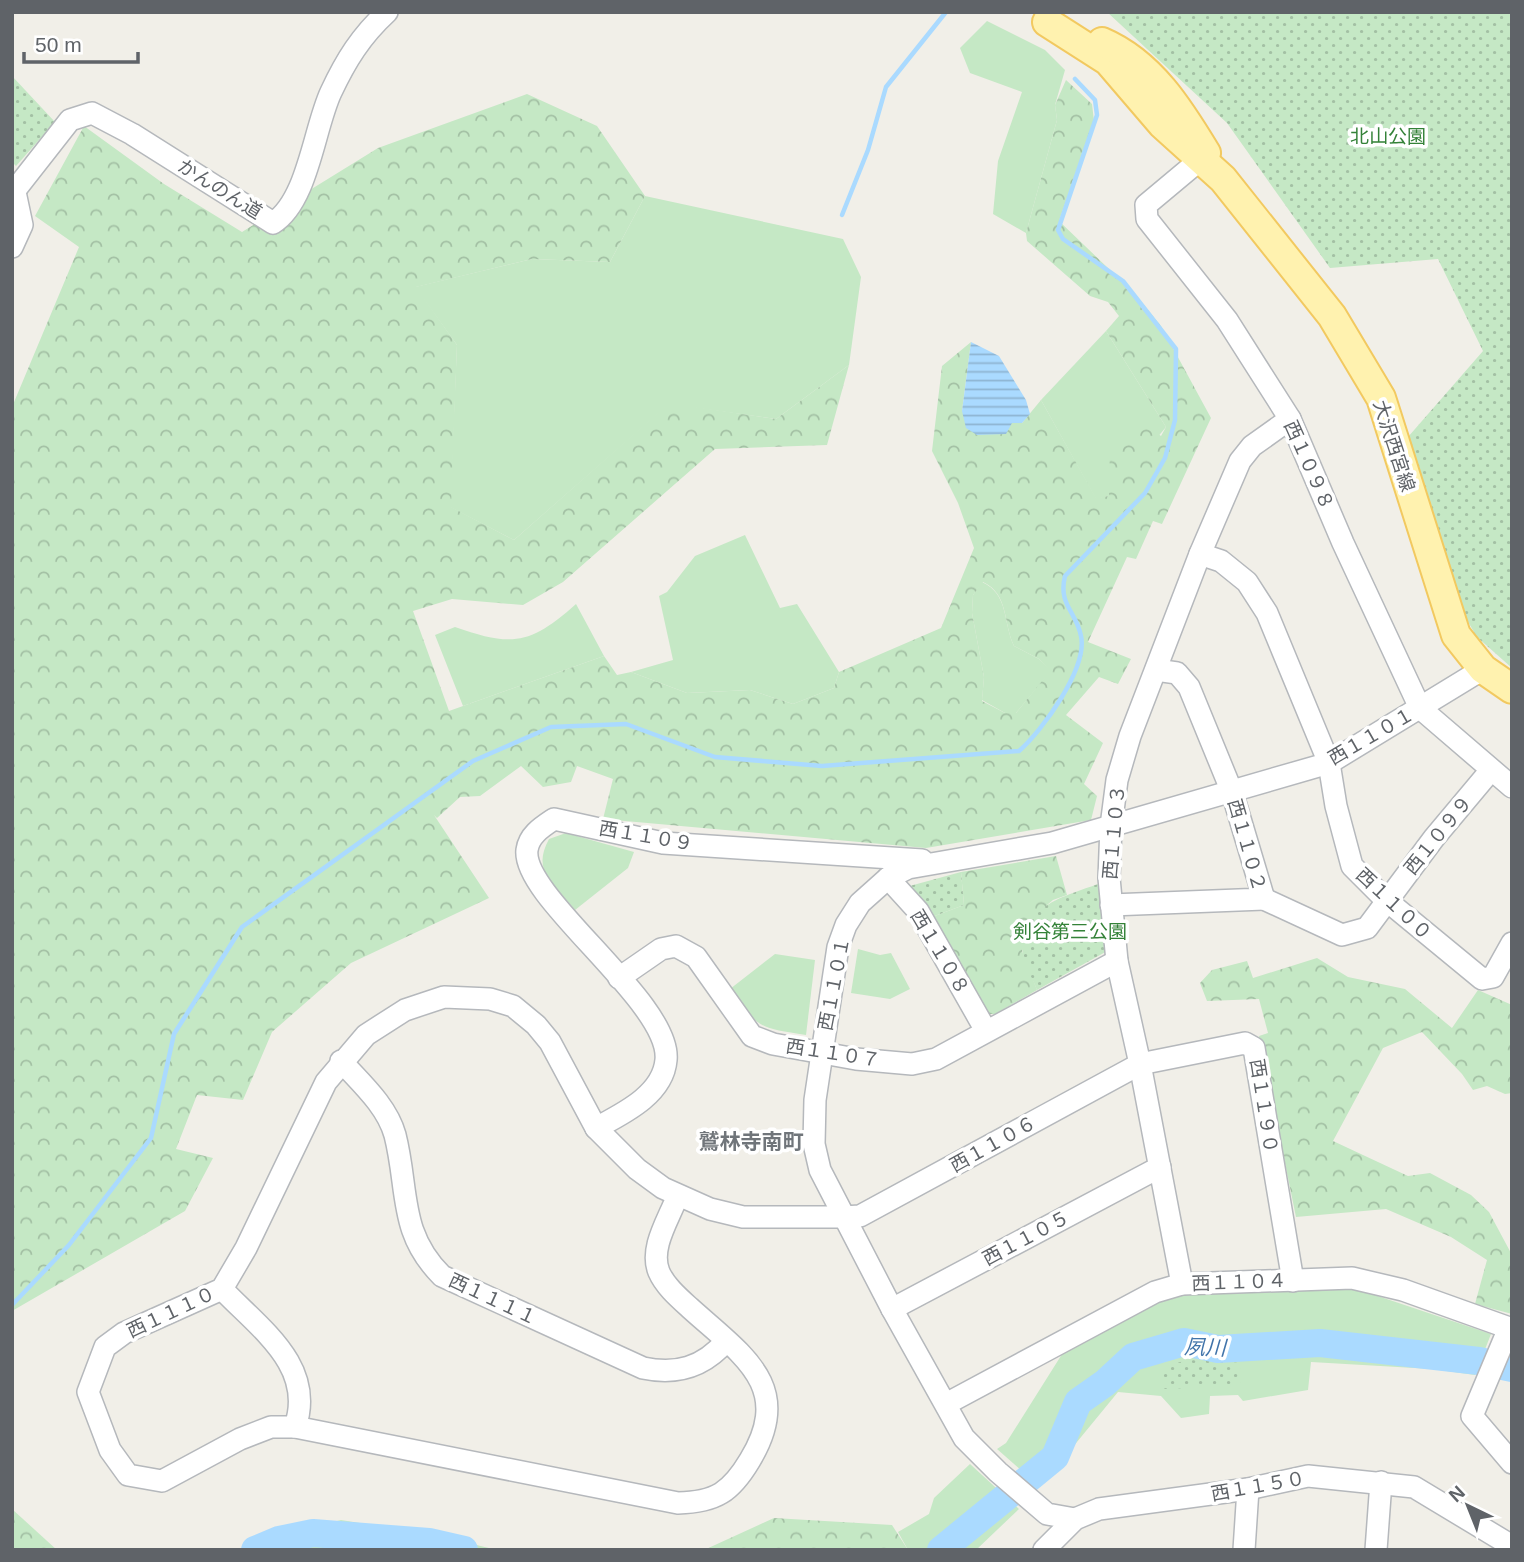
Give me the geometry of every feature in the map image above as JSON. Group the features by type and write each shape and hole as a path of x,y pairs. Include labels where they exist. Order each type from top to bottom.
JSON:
{"main road":[{"name":"大沢西宮線","path":"1035,17 1106,43 1130,58 1167,93 1204,157 1325,306 1381,398 1449,617 1466,650 1483,669 1512,689"}],"street":[{"name":"かんのん道","path":"14,193 69,120 92,113 132,134 274,223 286,215 304,173 330,93 361,36 387,12"},
{"name":"西１０９８","path":"1204,157 1146,205 1147,219 1227,320 1290,419 1420,708 1512,787"},
{"path":"12,247 22,225 14,193"},
{"name":"西１１０３","path":"1182,1284 1140,1064 1116,961 1111,905 1111,826 1122,758 1200,554 1245,452 1290,419"},
{"name":"西１１００","path":"1200,554 1221,561 1247,582 1259,597 1329,763 1336,806 1352,866 1386,900 1482,979 1493,977 1512,943"},
{"name":"西１１０１","path":"1076,1519 1047,1514 998,1472 964,1438 892,1309 820,1170 814,1144 815,1100 841,937 860,903 888,878 908,868 1052,843 1329,763 1483,669"},
{"name":"西１１０２","path":"1111,905 1264,899 1232,792 1189,687 1177,673 1156,670"},
{"name":"西１０９９","path":"1264,899 1342,935 1367,928 1386,900 1491,769"},
{"name":"西１１０９","path":"596,1128 641,1100 656,1086 666,1061 662,1034 619,978 534,878 527,851 534,833 554,819 663,844 942,861"},
{"name":"西１１０８","path":"888,878 918,911 985,1030"},
{"name":"西１１０７","path":"619,978 661,949 676,946 696,957 752,1035 773,1044 856,1059 912,1064 936,1059 1116,961"},
{"name":"西１１１０","path":"677,1196 656,1251 658,1270 686,1304 760,1376 769,1411 761,1442 736,1484 716,1497 678,1503 295,1427 271,1427 240,1439 162,1482 128,1475 110,1450 88,1392 105,1347 124,1333 222,1289 246,1248 326,1082 341,1061 366,1035 405,1010 444,998 490,999 513,1006 536,1025 550,1042 596,1128 637,1169 677,1196 743,1217 843,1217"},
{"name":"西１１９０","path":"1140,1064 1245,1043 1254,1048 1293,1281"},
{"name":"西１１１１","path":"341,1061 381,1105 395,1134 407,1220 424,1258 442,1276 643,1368 669,1374 701,1363 717,1352 726,1341"},
{"name":"西１１０６","path":"843,1217 860,1216 1140,1064"},
{"name":"西１１０５","path":"892,1309 1160,1167"},
{"name":"西１１０４","path":"946,1404 1155,1292 1182,1284 1352,1278 1403,1290 1511,1329"},
{"path":"222,1289 290,1362 299,1382 302,1407 295,1427"},
{"path":"1511,1329 1472,1416 1512,1463"},
{"name":"西１１５０","path":"1044,1550 1076,1519 1099,1509 1248,1489 1308,1476 1414,1487 1512,1546"},
{"path":"1376,1550 1381,1482"},
{"path":"1244,1550 1248,1489"}],"green space":[{"name":"北山公園","path":"1107,12 1512,12 1512,668 1477,637 1454,598 1408,437 1483,351 1438,259 1330,268 1227,123"},
{"path":"987,21 1045,50 1065,70 1055,105 1057,120 1026,233 993,214 998,161 1022,92 970,73 960,48"},
{"path":"12,76 55,122 16,166 12,162"},
{"path":"1066,80 1092,104 1094,121 1059,221 1135,294 1161,326 1211,418 1162,524 1153,521 1136,559 1127,557 1088,642 1131,659 1118,684 1099,677 1066,715 1103,743 1084,784 1097,796 1091,820 926,848 603,819 613,779 577,766 571,782 543,787 521,766 480,796 460,797 437,818 434,815 489,898 351,963 272,1032 243,1100 197,1095 176,1149 213,1158 185,1211 12,1311 12,407 79,247 35,216 84,126 164,184 242,232 378,148 527,94 597,126 645,196 610,262 532,259 416,287 457,345 451,507 514,540 669,403 776,419 849,365 827,445 715,449 563,582 523,605 452,599 413,611 449,711 604,656 617,675 631,672 687,693 750,690 793,704 834,688 839,672 941,628 974,548 958,503 932,451 942,366 971,342 962,411 1022,423 1041,400 1096,498 1109,496 1110,443 1141,421 1161,436 1166,427 1106,331 1119,316 1108,302 1090,296 1027,241 1026,233 1057,120 1055,105","holes":["983,582 991,587 1001,601 1014,646 1039,659 1050,671 1016,713 1005,713 982,701 984,677 972,613 973,595"]},
{"path":"645,196 843,239 861,277 849,365 776,419 669,404 514,540 450,507 457,345 415,287 532,259 610,262"},
{"path":"1106,331 1166,427 1109,496 1096,499 1041,400"},
{"path":"745,535 780,608 797,604 839,672 834,688 793,704 750,690 687,693 631,672 673,660 659,596 667,592 695,556"},
{"path":"982,582 991,587 1001,601 1014,646 1039,659 1051,671 1016,713 1005,713 982,700 984,677 972,613 973,595"},
{"path":"576,604 604,656 463,706 435,635 455,627 491,638 520,638 546,628"},
{"path":"566,833 634,852 628,868 575,910 553,885 544,869 544,850 549,839"},
{"path":"1056,856 1067,895 1053,900 1034,916 1022,951 1037,990 995,1014 985,1014 932,917 964,905 961,872"},
{"path":"961,872 964,905 932,917 906,887"},
{"name":"剣谷第三公園","path":"1101,883 1109,950 1037,990 1022,948 1023,934 1029,922 1049,904"},
{"path":"858,949 880,955 891,953 910,989 890,999 851,993"},
{"path":"775,954 815,960 806,1035 768,1028 761,1024 747,1012 730,989"},
{"path":"1317,958 1348,977 1405,989 1452,1028 1478,990 1512,1005 1512,1093 1505,1094 1487,1086 1473,1090 1462,1074 1422,1032 1383,1048 1333,1141 1408,1176 1430,1173 1471,1195 1489,1212 1512,1255 1512,1314 1475,1304 1487,1260 1451,1237 1386,1209 1296,1217 1259,1036 1268,1033 1259,999 1207,1001 1200,983 1212,970 1247,961 1253,978"},
{"path":"1351,1287 1491,1334 1475,1375 1432,1369 1311,1362 1308,1390 1243,1401 1238,1395 1210,1396 1209,1414 1181,1418 1161,1396 1118,1392 1040,1487 997,1449 1006,1443 1064,1351 1154,1298 1181,1294"},
{"path":"1190,1360 1241,1363 1241,1386 1163,1389 1161,1366"},
{"path":"970,1464 1019,1509 976,1550 908,1550 898,1532 929,1514 934,1498"},
{"path":"12,1509 57,1550 12,1550"},
{"path":"774,1518 892,1525 908,1550 704,1550"},
{"path":"341,1520 440,1536 497,1550 240,1550 254,1542"}],"water":[{"path":"971,342 999,356 1026,400 1030,414 1022,423 1012,423 1006,434 977,435 966,428 962,411"}],"waterway":[{"path":"842,215 868,150 886,87 946,12"},
{"path":"12,1305 69,1245 151,1138 174,1034 242,927 473,761 551,727 626,724 715,757 822,766 1019,751 1029,742 1051,714 1078,665 1081,636 1064,594 1065,576 1145,493 1165,458 1175,420 1176,349 1123,281 1063,239 1058,230 1097,115 1095,100 1075,79"},
{"name":"夙川","path":"941,1550 1055,1457 1078,1402 1105,1383 1133,1357 1184,1342 1218,1349 1320,1343 1479,1361 1512,1368"},
{"name":"夙川","path":"255,1550 279,1540 313,1533 429,1542 464,1550"}],"district":[{"name":"鷲林寺南町","path":"751,1141"}]}
